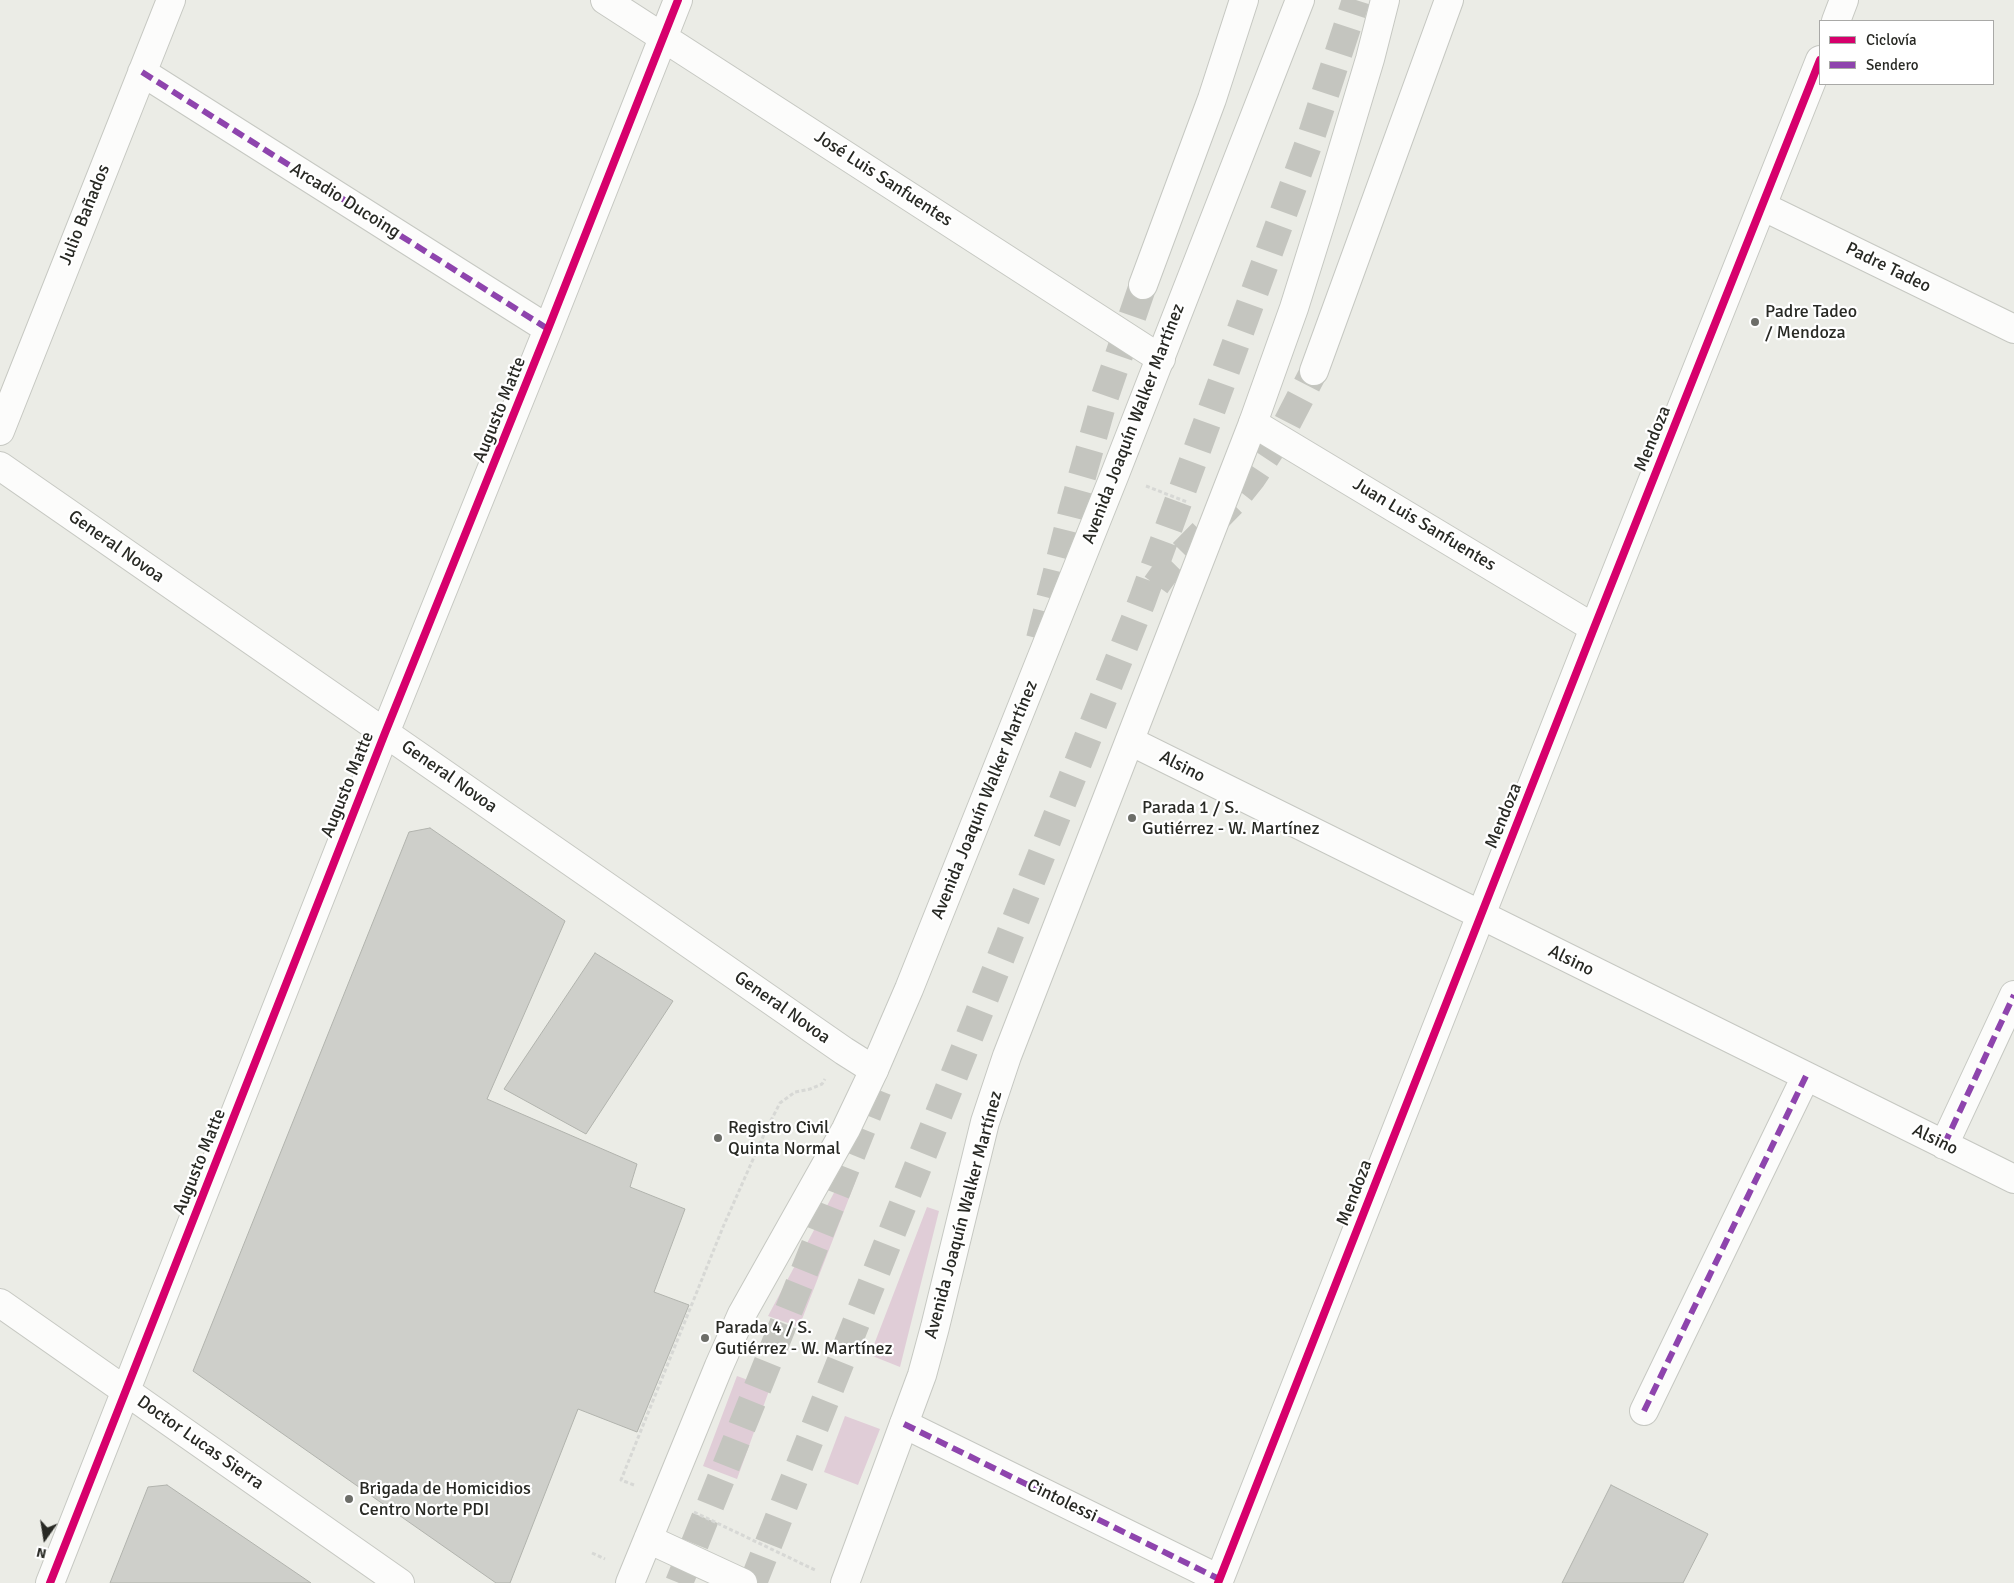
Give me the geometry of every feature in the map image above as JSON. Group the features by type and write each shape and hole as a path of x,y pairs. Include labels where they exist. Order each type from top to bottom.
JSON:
{"main road":[{"name":"Julio Bañados","path":"0,431 171,0"},
{"name":"José Luis Sanfuentes","path":"605,0 1160,359"},
{"name":"Augusto Matte","path":"50,1583 385,733 678,0"},
{"path":"1143,285 1212,99 1244,0"},
{"name":"Avenida Joaquín Walker Martínez","path":"630,1583 742,1314 846,1128 874,1070 909,989 1115,474 1300,0"},
{"name":"Avenida Joaquín Walker Martínez","path":"834,1579 904,1424 922,1375 985,1122 1007,1056 1253,423 1294,308 1325,209 1370,59 1385,0"},
{"path":"1314,371 1449,0"},
{"path":"1836,20 1844,0"},
{"name":"Mendoza","path":"1218,1581 1819,63"},
{"name":"Arcadio Ducoing","path":"142,72 548,329"},
{"name":"Padre Tadeo","path":"1762,206 2014,329"},
{"name":"Juan Luis Sanfuentes","path":"1253,423 1594,628"},
{"name":"General Novoa","path":"0,466 844,1052 874,1070"},
{"name":"Alsino","path":"1130,741 2014,1179"},
{"path":"1944,1145 2014,995"},
{"path":"1644,1411 1806,1076"},
{"name":"Doctor Lucas Sierra","path":"0,1303 400,1583"},
{"name":"Cintolessi","path":"904,1424 1218,1581"},
{"path":"648,1539 743,1583"}],"path":[{"path":"1115,474 1218,514"},
{"path":"834,1579 665,1498 621,1480 723,1227 780,1103 795,1092 822,1084 844,1052"}],"shaded area":[{"path":"844,1174 856,1180 799,1327 768,1316"},
{"path":"927,1207 939,1211 900,1367 870,1355"},
{"path":"737,1376 770,1388 737,1479 703,1466"},
{"path":"845,1416 880,1429 858,1485 824,1472"}],"building":[{"path":"430,828 565,921 487,1099 637,1164 630,1187 685,1209 654,1292 689,1305 637,1432 578,1409 510,1583 496,1583 193,1371 409,832"},
{"path":"595,953 673,1001 586,1134 504,1089"},
{"path":"167,1485 311,1583 110,1583 148,1487"},
{"path":"1611,1485 1708,1534 1683,1583 1562,1583"}],"tunnel":[{"path":"753,1583 1142,601 1311,137 1356,0"},
{"path":"1040,639 1073,508 1103,402 1143,285"},
{"path":"1156,585 1169,567 1233,502 1252,478 1283,431 1314,371"},
{"path":"679,1583 879,1086"}],"marked path":[{"path":"142,72 548,329"},
{"path":"1944,1145 2014,995"},
{"path":"1644,1411 1806,1076"},
{"path":"904,1424 1219,1579"}],"cycle path":[{"path":"50,1583 385,733 678,0"},
{"path":"1218,1583 1819,63"}],"place":[{"name":"Padre Tadeo / Mendoza","path":"1755,322"},
{"name":"Parada 1 / S. Gutiérrez - W. Martínez","path":"1132,818"},
{"name":"Registro Civil Quinta Normal","path":"718,1138"},
{"name":"Parada 4 / S. Gutiérrez - W. Martínez","path":"705,1338"},
{"name":"Brigada de Homicidios Centro Norte PDI","path":"349,1499"}]}
